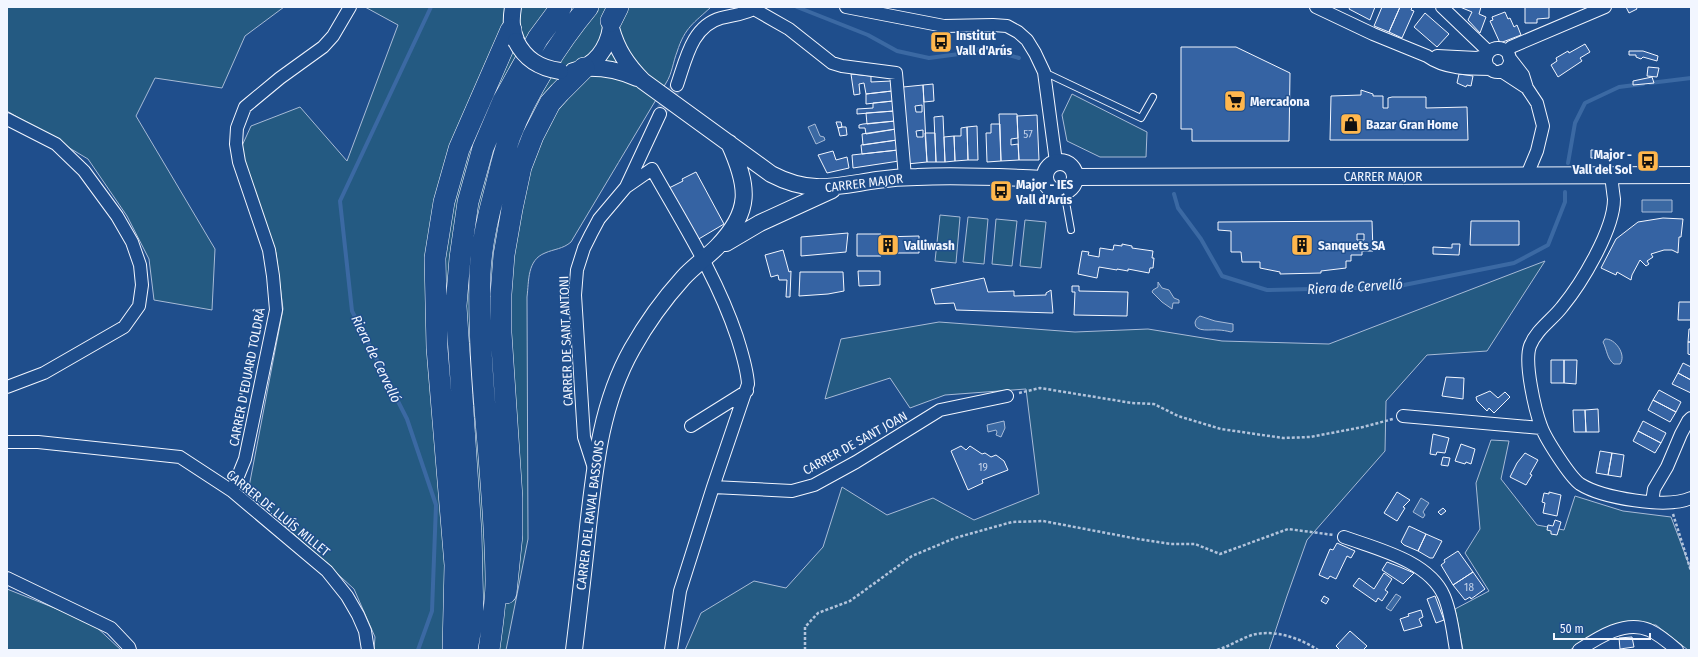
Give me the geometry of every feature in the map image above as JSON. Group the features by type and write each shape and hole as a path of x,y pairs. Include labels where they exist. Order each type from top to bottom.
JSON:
{"highway":[{"path":"467,650 473,616 472,532 456,306 461,251 468,202 483,148 503,101 538,38 560,7"},
{"path":"490,650 496,581 481,345 480,273 483,242 510,136 527,101 558,46 588,7"},
{"path":"453,650 455,565 437,348 435,258 444,202 460,149 514,35"},
{"path":"490,650 505,603 512,535 512,498 501,333 501,294 504,255 512,209 522,167 533,136 550,103 584,68"}],"street":[{"name":"CARRER D'EDUARD TOLDRÀ","path":"232,491 246,459 276,310 269,250 239,162 236,144 239,118 245,107 280,78 323,47 333,36 350,7"},
{"path":"513,7 510,20 514,35"},
{"path":"846,7 944,26 993,24 1007,26 1018,32 1027,40 1036,53 1044,72 1056,162"},
{"path":"1316,7 1373,34 1427,56 1435,62 1452,66 1496,70 1506,67 1511,48 1605,7"},
{"path":"1442,7 1488,53"},
{"path":"678,85 694,38 701,30 713,20 756,8 789,29 832,63 842,66 896,73 905,177"},
{"path":"584,68 594,61 602,52 612,16"},
{"name":"CARRER MAJOR","path":"612,16 614,41 628,66 643,81 771,174 782,180 805,187 820,188 839,187 905,177 983,176 1045,179"},
{"name":"CARRER MAJOR","path":"514,35 520,49 534,63 544,68 560,71 574,71 584,68 604,67 615,69 643,81"},
{"path":"1427,56 1477,58 1488,53 1492,49 1500,48 1508,55 1523,75 1527,88 1537,103 1543,126 1537,151 1527,176"},
{"path":"1488,53 1486,63 1527,88"},
{"name":"CARRER DE SANT ANTONI","path":"594,468 584,437 576,295 577,270 584,248 599,219 626,186 660,114"},
{"path":"7,119 56,144 84,171 118,216 132,242 140,265 142,285 138,306 124,327 44,373 7,387"},
{"path":"716,248 737,224 741,215 743,201 741,173 730,143"},
{"path":"1056,162 1068,164 1072,167 1075,177 1073,186 1064,192 1053,191 1049,188 1045,179 1047,168 1056,162"},
{"path":"626,186 652,169 703,259 728,310 746,368 748,384 747,391 713,487 680,591 671,650"},
{"path":"1611,175 1614,200 1609,224 1592,260 1570,296 1562,307 1539,331 1529,348 1530,375 1534,403 1541,428 1564,466 1578,483 1599,493 1652,502 1670,503 1691,498"},
{"name":"CARRER MAJOR","path":"1075,177 1691,175"},
{"path":"716,248 760,223 839,187"},
{"name":"CARRER DEL RAVAL BASSONS","path":"574,650 594,468 601,431 608,406 618,378 632,350 661,305 683,278 716,248"},
{"path":"691,426 747,391"},
{"name":"CARRER DE SANT JOAN","path":"713,487 792,491 814,485 856,462 940,410 1007,396"},
{"path":"1403,416 1541,428"},
{"path":"1652,502 1654,489 1667,467 1688,420 1691,418"},
{"name":"CARRER DE LLUÍS MILLET","path":"7,442 38,442 180,457 232,491 327,571 338,584 358,614 365,631 368,650"},
{"path":"1344,537 1411,563 1426,572 1437,584 1444,596 1456,650"},
{"path":"7,578 112,628 130,650"},
{"path":"1579,650 1596,639 1624,627 1648,629 1663,638 1677,650"}],"lane":[{"path":"1044,72 1141,118 1153,98"},
{"path":"1064,192 1070,230"}],"path":[{"path":"1007,396 1040,388 1132,403 1154,404 1178,416 1221,428 1283,438 1325,434 1363,427 1403,416"},
{"path":"1670,503 1691,571"},
{"path":"805,650 805,627 818,613 850,601 912,556 955,538 1012,522 1044,521 1138,539 1171,544 1195,544 1220,554 1288,529 1344,537"},
{"path":"1217,650 1253,635 1265,634 1285,635 1306,642 1318,650"}],"shaded area":[{"path":"7,7 284,7 245,36 222,88 155,78 136,116 215,249 212,310 154,300 149,259 127,216 88,159 7,111"},
{"path":"365,7 711,7 691,26 683,37 668,79 571,242 565,246 539,256 530,272 527,297 528,539 506,650 374,650 375,637 354,589 248,492 283,309 276,253 249,177 241,148 251,126 300,107 347,161 398,25"},
{"path":"1072,94 1147,132 1146,157 1100,157 1067,141 1062,115"},
{"path":"815,124 820,136 824,137 825,140 816,144 808,127"},
{"path":"1642,200 1672,200 1672,212 1642,212"},
{"path":"940,215 960,217 956,263 935,261"},
{"path":"968,217 988,219 984,264 963,262"},
{"path":"996,219 1017,221 1012,266 992,264"},
{"path":"1025,220 1046,222 1041,268 1020,266"},
{"path":"1545,261 1487,351 1427,355 1386,401 1385,451 1307,540 1269,650 685,650 701,613 754,581 786,588 823,547 842,487 887,515 933,498 974,520 1039,494 1026,389 945,395 910,408 890,378 825,399 841,339 939,322 1075,332 1148,329 1222,341 1329,344"},
{"path":"1158,282 1162,288 1169,290 1174,298 1179,300 1179,303 1173,303 1172,309 1152,292 1158,287"},
{"path":"1200,316 1215,321 1233,324 1233,331 1204,330 1198,328 1195,322"},
{"path":"1605,339 1613,341 1619,348 1622,356 1620,364 1614,364 1610,360 1603,342"},
{"path":"1004,421 1005,428 1001,437 996,435 996,430 988,432 987,425"},
{"path":"1491,440 1509,441 1501,479 1537,525 1564,530 1575,496 1623,511 1671,517 1691,570 1691,650 1688,650 1656,625 1623,624 1585,640 1570,650 1463,650 1455,609 1489,591 1465,553 1480,529 1476,483"},
{"path":"1421,498 1429,503 1423,512 1425,515 1423,518 1413,512"},
{"path":"7,589 92,623 121,650 7,650"},
{"path":"1396,594 1401,597 1391,611 1386,608"}],"building":[{"path":"1350,7 1375,7 1370,20 1349,9"},
{"path":"1382,7 1400,7 1389,32 1374,26"},
{"path":"1400,7 1412,7 1411,10 1414,11 1402,38 1389,32"},
{"path":"1460,7 1481,7 1479,14 1486,17 1480,33 1468,20 1472,12"},
{"path":"1525,7 1549,7 1549,18 1537,19 1537,23 1525,23"},
{"path":"1626,7 1636,7 1637,9 1629,13"},
{"path":"1505,12 1508,19 1510,18 1514,27 1517,25 1521,35 1500,43 1490,21 1493,20 1492,17"},
{"path":"1425,13 1449,34 1437,47 1414,27"},
{"path":"1585,44 1590,52 1580,58 1582,61 1558,77 1551,65 1557,61 1556,58"},
{"name":"Mercadona","path":"1181,47 1236,47 1290,73 1289,141 1192,141 1192,129 1181,129"},
{"path":"1629,51 1643,51 1658,56 1657,61 1643,57 1641,59 1636,57 1636,55 1629,55"},
{"path":"1648,67 1659,68 1657,77 1647,76"},
{"path":"851,74 871,76 871,82 891,81 892,91 866,94 864,83 859,84 860,94 854,95"},
{"path":"1459,74 1473,76 1471,86 1467,85 1466,87 1457,83"},
{"path":"1652,77 1654,83 1633,85 1633,81"},
{"path":"933,84 934,101 924,102 923,85"},
{"path":"923,85 927,162 907,164 903,87","holes":["922,105 922,112 916,112 915,106","923,130 923,137 917,137 916,131"]},
{"path":"1361,90 1373,94 1373,96 1383,96 1383,108 1388,108 1388,98 1392,97 1426,97 1426,108 1467,107 1468,140 1330,140 1331,96 1361,95"},
{"path":"892,91 893,101 866,104 866,94"},
{"path":"893,101 894,111 857,114 857,109 873,108 873,103"},
{"path":"894,111 895,121 867,124 866,113"},
{"path":"999,114 1017,114 1018,138 1011,139 1011,145 1018,144 1019,160 1001,161"},
{"path":"1037,115 1039,160 1019,160 1017,116"},
{"path":"943,116 945,162 936,162 934,117"},
{"path":"895,121 896,129 866,134 865,128 859,128 859,125 863,124"},
{"path":"836,122 841,122 842,127 838,128"},
{"path":"991,124 1000,124 1001,161 987,162 986,133 991,133"},
{"path":"977,126 978,160 968,160 967,127"},
{"path":"846,127 847,135 840,136 838,128"},
{"path":"967,127 968,160 955,161 954,136 961,136 961,128"},
{"path":"896,129 897,140 863,145 862,134"},
{"path":"925,133 935,133 936,162 927,162"},
{"path":"954,136 955,161 945,162 944,137"},
{"path":"897,140 898,150 862,154 861,145"},
{"path":"898,150 899,161 853,168 852,155"},
{"path":"1591,150 1602,150 1602,158 1591,158"},
{"path":"833,151 836,160 847,157 849,168 827,173 818,155"},
{"path":"696,172 724,224 697,240 669,188"},
{"path":"1663,218 1683,219 1681,237 1679,237 1678,253 1672,250 1664,250 1651,254 1653,257 1647,261 1649,264 1646,266 1640,260 1631,280 1617,272 1616,275 1601,268 1616,239 1638,222"},
{"name":"Sanquets SA","path":"1372,221 1373,251 1362,251 1362,255 1351,255 1351,261 1346,261 1346,268 1321,271 1321,273 1280,274 1280,272 1260,268 1260,262 1242,262 1241,252 1231,252 1231,231 1218,230 1218,222","holes":["1357,234 1364,234 1364,240 1357,240"]},
{"path":"1471,221 1519,221 1519,245 1470,245"},
{"path":"848,233 846,252 801,256 801,237"},
{"name":"Valliwash","path":"857,234 881,234 881,237 919,236 919,253 881,253 881,256 857,256"},
{"path":"1122,244 1132,246 1132,248 1153,251 1153,268 1150,268 1149,273 1128,269 1128,271 1099,267 1097,278 1078,274 1082,251 1089,252 1088,255 1099,257 1100,248 1113,250 1114,245 1122,246"},
{"path":"1452,244 1460,244 1459,255 1433,254 1433,247 1452,248"},
{"path":"783,250 789,272 791,271 790,297 786,297 787,280 779,280 778,275 771,277 765,255"},
{"path":"858,271 880,271 880,285 859,286"},
{"path":"800,272 843,272 844,291 828,294 799,296"},
{"path":"984,278 988,292 1014,291 1014,296 1046,295 1046,293 1051,290 1053,313 956,310 954,303 935,304 931,289"},
{"path":"1072,286 1079,286 1079,291 1128,292 1127,316 1074,315 1075,292 1072,292"},
{"path":"1679,302 1691,302 1691,320 1678,320"},
{"path":"1689,329 1691,329 1691,342 1688,342"},
{"path":"1688,342 1691,342 1691,355 1688,354"},
{"path":"1551,360 1564,360 1564,383 1551,383"},
{"path":"1564,360 1577,360 1576,384 1564,383"},
{"path":"1683,363 1691,367 1691,380 1678,373"},
{"path":"1678,373 1691,380 1691,393 1672,384"},
{"path":"1446,377 1464,378 1463,399 1442,396"},
{"path":"1659,390 1681,402 1676,412 1653,400"},
{"path":"1490,391 1498,398 1505,392 1510,397 1494,413 1489,408 1487,411 1477,401 1476,397"},
{"path":"1653,400 1676,412 1670,422 1648,410"},
{"path":"1598,409 1599,432 1586,432 1585,410"},
{"path":"1573,410 1585,410 1586,432 1574,432"},
{"path":"1643,421 1666,433 1661,443 1638,431"},
{"path":"1638,431 1661,443 1655,453 1633,441"},
{"path":"1433,434 1449,438 1445,453 1437,452 1436,455 1430,454"},
{"path":"1461,444 1475,449 1471,464 1455,461"},
{"path":"961,446 966,450 970,446 982,454 985,453 991,457 996,455 1004,461 1008,470 982,480 983,483 968,490 951,451"},
{"path":"1600,451 1612,453 1608,475 1596,473"},
{"path":"1525,453 1538,460 1526,485 1510,477 1517,463"},
{"path":"1612,453 1624,455 1621,477 1608,475"},
{"path":"1443,457 1450,458 1448,466 1441,465"},
{"path":"1397,492 1410,500 1403,507 1405,508 1397,521 1384,513"},
{"path":"1549,492 1561,495 1557,516 1543,513 1545,503 1542,502 1544,493 1549,494"},
{"path":"1443,508 1446,511 1441,515 1438,512"},
{"path":"1555,520 1561,522 1557,535 1551,534 1551,531 1547,530 1548,525 1553,526"},
{"path":"1409,526 1426,534 1418,551 1404,545 1401,542"},
{"path":"1426,534 1442,541 1433,558 1430,558 1418,551"},
{"path":"1337,543 1355,551 1351,558 1347,556 1336,579 1330,576 1328,579 1319,575 1330,549 1333,550"},
{"path":"1458,551 1473,572 1453,585 1441,565 1445,562 1444,560"},
{"path":"1387,562 1414,573 1403,584 1382,570"},
{"path":"1473,572 1485,589 1471,599 1470,597 1465,600 1453,585"},
{"path":"1384,573 1392,579 1385,590 1388,592 1382,601 1378,598 1376,602 1353,586 1359,578 1374,589"},
{"path":"1324,596 1329,599 1326,604 1321,601"},
{"path":"1435,596 1444,620 1436,623 1427,599"},
{"path":"1421,610 1423,617 1419,619 1422,626 1404,631 1400,619 1409,616 1408,614"},
{"path":"1350,631 1367,646 1363,650 1340,650 1336,646"},
{"path":"1632,637 1634,647 1620,649 1619,638"}],"waterway":[{"name":"Riera de Cervelló","path":"418,650 432,611 436,505 407,419 352,311 340,201 431,7"},
{"path":"797,7 868,35 897,51 929,58 959,54 984,48 1019,58"},
{"name":"Riera de Cervelló","path":"1650,83 1691,78"},
{"name":"Riera de Cervelló","path":"1568,163 1575,123 1585,103 1619,87 1643,84"},
{"name":"Riera de Cervelló","path":"1174,194 1178,208 1201,239 1222,276 1267,290 1394,287 1514,263 1548,245 1565,202 1565,192"}],"tunnel":[{"path":"660,114 677,85"}],"place":[{"name":"Institut Vall d'Arús","path":"941,42"},
{"name":"Mercadona","path":"1235,101"},
{"name":"Bazar Gran Home","path":"1351,124"},
{"name":"Major - Vall del Sol","path":"1648,161"},
{"name":"Major - IES Vall d'Arús","path":"1001,191"},
{"name":"Valliwash","path":"888,245"},
{"name":"Sanquets SA","path":"1302,245"}]}
